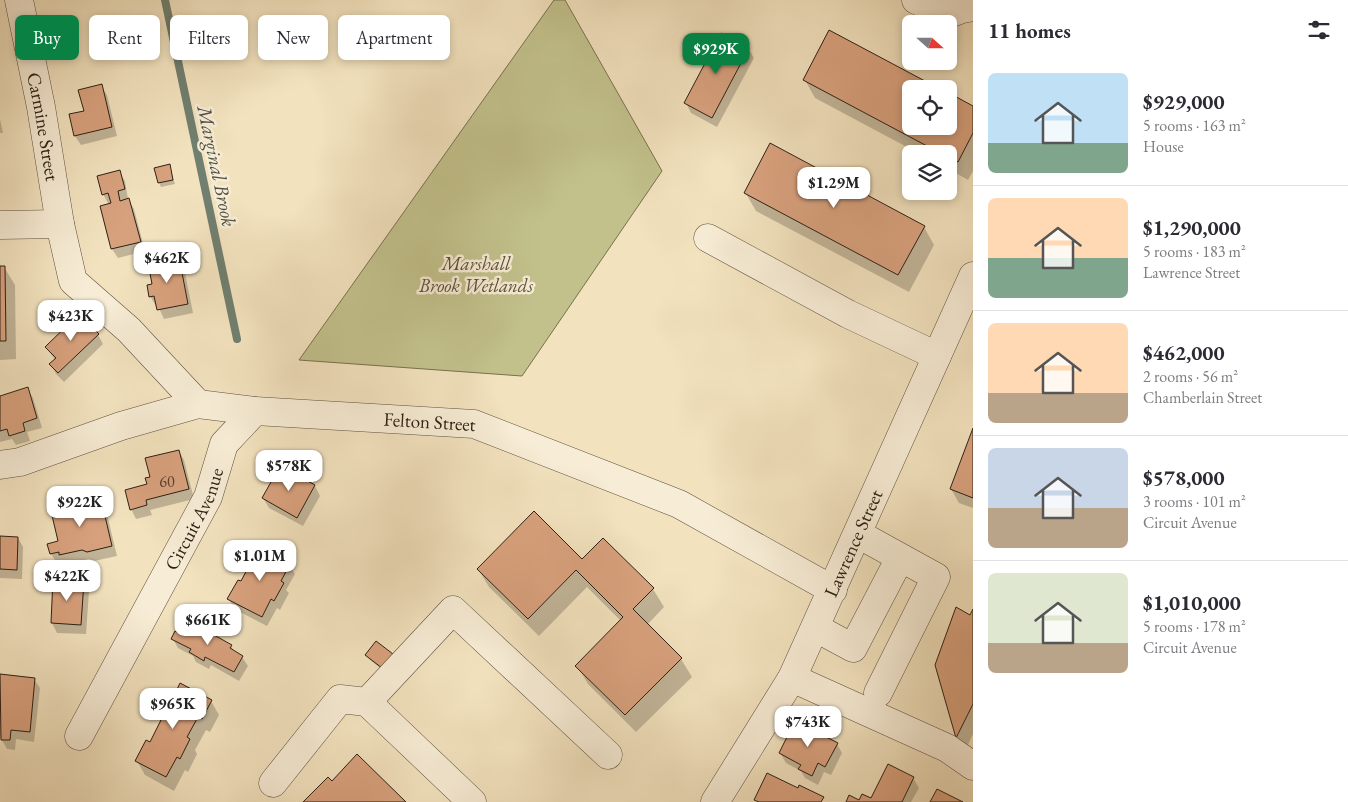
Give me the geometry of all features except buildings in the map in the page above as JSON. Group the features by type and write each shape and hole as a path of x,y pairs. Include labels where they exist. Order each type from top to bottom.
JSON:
{"street":[{"name":"Carmine Street","path":"19,0 41,107 60,224 73,281 129,330 198,404"},
{"path":"916,0 949,14 973,7"},
{"path":"0,225 60,224"},
{"path":"708,238 848,314 937,356"},
{"name":"Lawrence Street","path":"715,802 792,678 937,356 970,292"},
{"name":"Felton Street","path":"0,465 20,462 121,426 198,404 255,411 474,424 679,504 833,590"},
{"name":"Circuit Avenue","path":"79,736 208,497 224,444 255,411"},
{"path":"858,534 936,577 878,693"},
{"path":"816,628 853,648 900,558"},
{"path":"366,702 453,610 608,755"},
{"path":"792,678 947,748 973,766"},
{"path":"273,784 340,699 366,702 472,802"}],"green space":[{"name":"Marshall Brook Wetlands","path":"554,0 565,0 662,171 522,376 299,360"}],"waterway":[{"name":"Marginal Brook","path":"165,0 237,339"}]}
